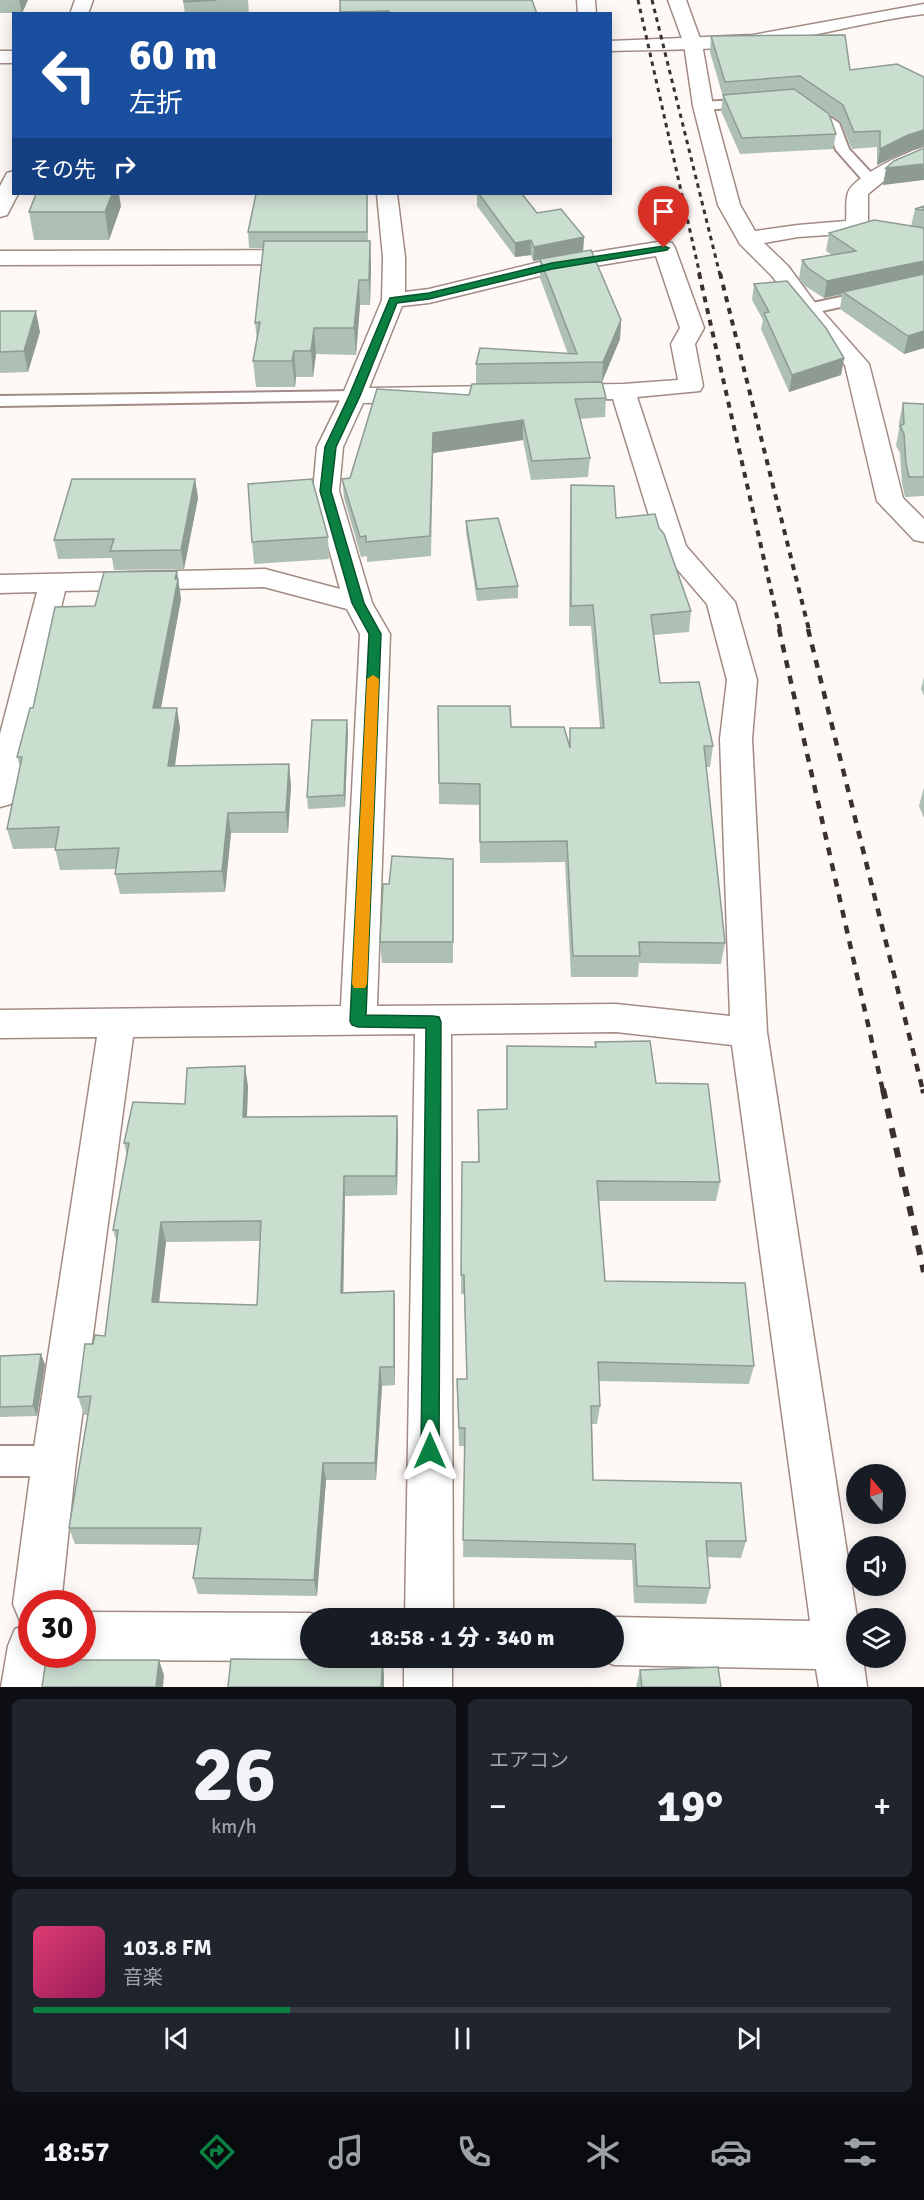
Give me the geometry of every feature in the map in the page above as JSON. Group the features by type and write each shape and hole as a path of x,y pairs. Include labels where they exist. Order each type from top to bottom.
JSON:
{"street":[{"path":"677,0 693,44 703,106 729,205 748,239 780,271 808,309 857,364 890,501 924,534"},
{"path":"612,46 752,40 794,34 866,17 924,9"},
{"path":"857,227 858,192 883,172 924,153"},
{"path":"0,211 12,182"},
{"path":"358,1021 375,634 358,603 326,491 330,447 354,396 393,300 394,257 387,195"},
{"path":"748,239 798,231 857,227 924,237"},
{"path":"354,396 623,391 691,386 683,344 692,328 664,248 552,266 429,296 393,300"},
{"path":"0,258 322,257"},
{"path":"370,257 394,257"},
{"path":"623,391 674,548 721,602 742,680 736,739 749,1032 840,1666 624,1642"},
{"path":"0,584 265,578 358,603"},
{"path":"0,796 53,584"},
{"path":"0,1024 433,1022 616,1018 749,1032"},
{"path":"429,1608 433,1022"},
{"path":"39,1590 54,1461 117,1024"},
{"path":"96,1636 300,1637"},
{"path":"25,1687 28,1668"},
{"path":"428,1687 429,1668"}],"lane":[{"path":"796,98 834,126 843,150 872,181"},
{"path":"703,106 765,102"},
{"path":"808,309 924,284"},
{"path":"0,402 354,396"},
{"path":"0,1461 54,1461"}],"building":[{"path":"184,0 217,0 184,2"},
{"path":"340,0 532,0 536,12 389,11 340,12"},
{"path":"845,35 850,70 897,64 924,77 924,130 880,149 880,131 854,132 843,105 800,76 725,82 711,36"},
{"path":"794,89 829,114 836,134 742,138 723,95"},
{"path":"924,148 924,164 886,168 894,161"},
{"path":"36,195 112,195 105,212 29,212"},
{"path":"256,195 367,195 367,232 248,232"},
{"path":"480,195 523,195 537,213 561,209 584,237 534,247 531,240 515,243"},
{"path":"874,220 924,228 924,261 827,281 808,268 802,260 856,251 829,233"},
{"path":"264,241 370,241 369,280 359,280 354,328 314,328 311,351 294,351 292,361 253,361 260,322 255,323"},
{"path":"591,250 621,320 603,362 476,364 480,348 577,354 540,259"},
{"path":"924,274 924,331 908,336 843,292"},
{"path":"787,281 826,328 844,358 792,375 764,313 769,312 754,284"},
{"path":"0,311 36,311 24,351 0,352"},
{"path":"602,382 606,398 575,399 590,458 532,461 523,420 433,433 430,536 366,542 366,536 360,537 342,479 350,478 377,389 469,395 472,384"},
{"path":"903,403 924,404 924,477 909,477 904,434 900,426 904,424"},
{"path":"72,479 195,479 181,550 110,551 114,539 54,540"},
{"path":"312,479 328,537 252,542 248,484"},
{"path":"571,485 614,486 616,518 655,514 691,611 651,615 660,683 699,682 713,746 704,746 725,943 639,942 640,956 573,956 567,841 480,842 480,784 439,783 438,706 510,706 511,727 564,727 570,748 570,728 604,728 593,605 571,606"},
{"path":"498,518 518,586 477,589 466,521"},
{"path":"177,571 175,579 178,579 153,708 177,708 168,766 289,764 286,812 228,813 222,871 115,874 119,848 55,850 59,827 7,829 22,757 17,757 30,708 33,708 55,607 95,606 104,572"},
{"path":"312,720 347,720 344,795 307,797"},
{"path":"392,856 453,859 453,942 380,942 383,884 389,884"},
{"path":"650,1041 656,1083 708,1084 720,1182 597,1181 605,1281 745,1283 754,1366 598,1362 600,1406 591,1406 593,1480 741,1483 746,1541 706,1541 710,1588 637,1586 635,1544 463,1540 465,1428 459,1428 457,1379 467,1379 464,1275 461,1275 462,1162 479,1162 478,1110 507,1109 507,1046 596,1047 595,1042"},
{"path":"245,1066 243,1117 397,1116 396,1176 344,1176 341,1293 394,1291 394,1367 380,1367 375,1463 323,1463 314,1580 193,1578 201,1528 69,1528 91,1396 78,1397 85,1344 93,1344 95,1335 105,1336 118,1230 113,1230 129,1143 124,1143 133,1102 185,1104 187,1068","holes":["261,1221 257,1305 152,1302 161,1222"]},
{"path":"41,1354 33,1406 0,1407 0,1356"},
{"path":"231,1659 300,1659 300,1668 382,1668 381,1687 228,1687"},
{"path":"96,1660 159,1660 156,1687 42,1687 45,1668 96,1668"},
{"path":"718,1667 721,1687 642,1687 640,1670"}],"railway":[{"path":"638,0 700,275"},
{"path":"652,0 720,275"},
{"path":"699,273 780,630"},
{"path":"720,273 809,630"},
{"path":"779,629 883,1091"},
{"path":"808,629 923,1091"},
{"path":"883,1089 924,1272"},
{"path":"923,1089 924,1093"}],"slow traffic":[{"path":"359,984 373,679"}],"route":[{"path":"430,1451 433,1022 358,1021 375,634 358,603 326,491 330,447 354,396 393,300 429,296 552,266 664,248"}]}
